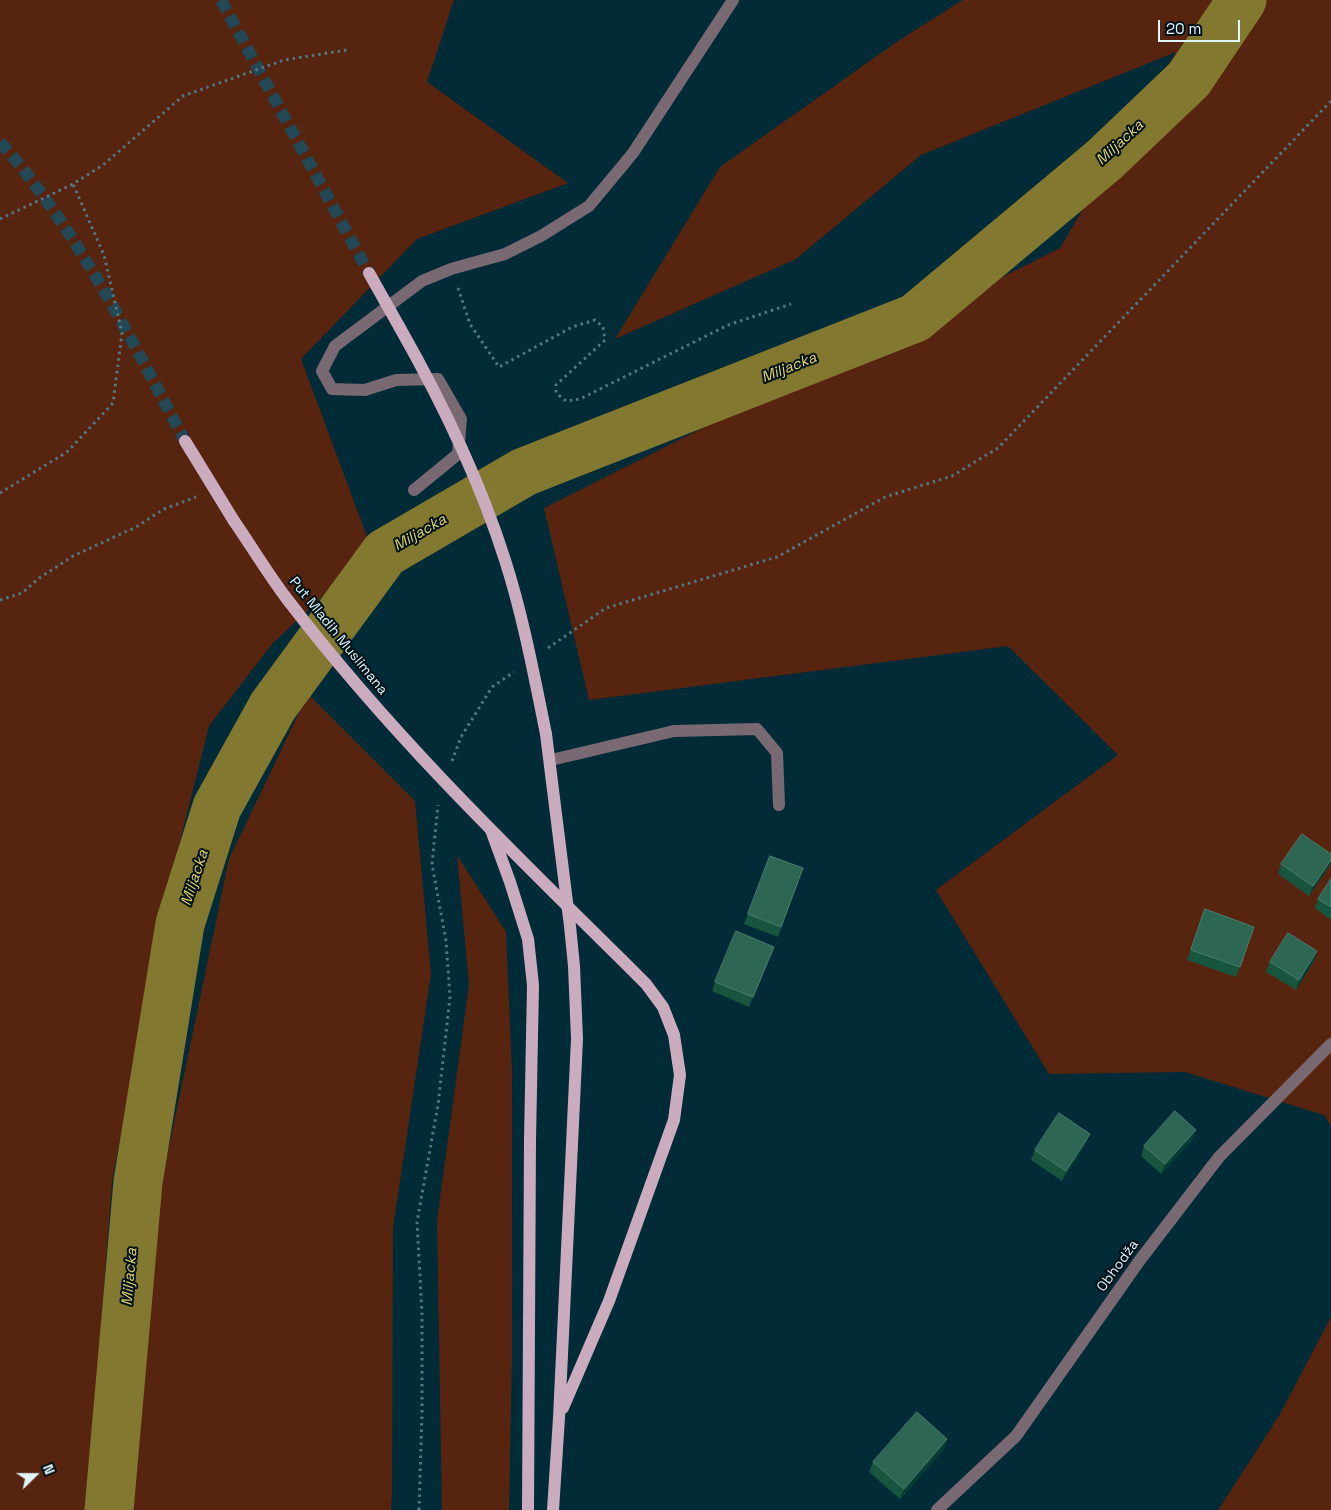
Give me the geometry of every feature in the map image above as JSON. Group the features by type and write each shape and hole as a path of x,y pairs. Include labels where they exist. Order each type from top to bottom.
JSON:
{"main road":[{"path":"368,273 426,373 456,433 489,514 505,560 520,613 551,760 571,936 577,1039 553,1510"},
{"name":"Put Mladih Muslimana","path":"185,441 234,521 286,598 354,683 414,750 491,830 646,984 663,1007 674,1035 680,1075 674,1120 609,1302 559,1418"},
{"path":"491,830 528,939 533,985 530,1140 528,1510"}],"street":[{"path":"414,490 458,454 462,418 438,379 396,380 365,390 332,389 322,371 335,346 422,281 451,268 505,254 541,236 589,206 633,153 733,0"},
{"path":"551,760 674,731 757,729 777,753 779,805"},
{"name":"Obhodža","path":"937,1510 1016,1436 1140,1260 1219,1157 1331,1044"}],"path":[{"path":"0,219 73,184 102,165 183,96 284,60 347,50"},
{"path":"0,493 66,452 113,403 122,332 104,255 73,184"},
{"path":"451,268 470,324 499,367 572,326 594,320 603,327 605,340 556,385 556,393 566,400 580,399 728,325 791,304"},
{"path":"0,600 22,593 38,579 73,556 136,527 164,509 215,490"}],"shaded area":[{"path":"0,0 454,0 427,82 568,183 417,239 301,359 372,550 272,644 209,726 168,889 112,1181 87,1510 0,1510"},
{"path":"963,0 1331,0 1331,1126 1324,1115 1185,1072 1049,1074 936,890 1118,755 1008,646 589,700 544,508 1060,248 1176,52 921,155 796,259 615,339 720,167 898,41"},
{"path":"308,694 415,801 431,974 393,1228 391,1510 133,1510 161,1185 229,859"},
{"path":"457,855 506,932 512,1072 512,1354 509,1510 442,1510 437,1221 469,984"},
{"path":"1331,1317 1331,1510 1218,1510 1279,1416"}],"building":[{"path":"1302,834 1331,854 1331,860 1313,886 1281,864"},
{"path":"770,856 803,868 781,927 748,914"},
{"path":"1331,879 1331,907 1318,899"},
{"path":"1205,909 1254,927 1240,967 1191,950"},
{"path":"736,931 774,947 753,997 715,982"},
{"path":"1288,933 1317,951 1299,980 1270,962"},
{"path":"1175,1111 1196,1130 1165,1164 1144,1146"},
{"path":"1059,1113 1090,1134 1066,1171 1035,1150"},
{"path":"917,1412 947,1439 904,1489 873,1462"}],"waterway":[{"name":"Miljacka","path":"109,1510 138,1182 180,924 217,807 273,706 385,553 524,472 915,318 1104,160 1189,79 1242,0"}],"tunnel":[{"path":"221,0 369,273"},
{"path":"0,142 28,175 78,248 123,325 185,441"}]}
